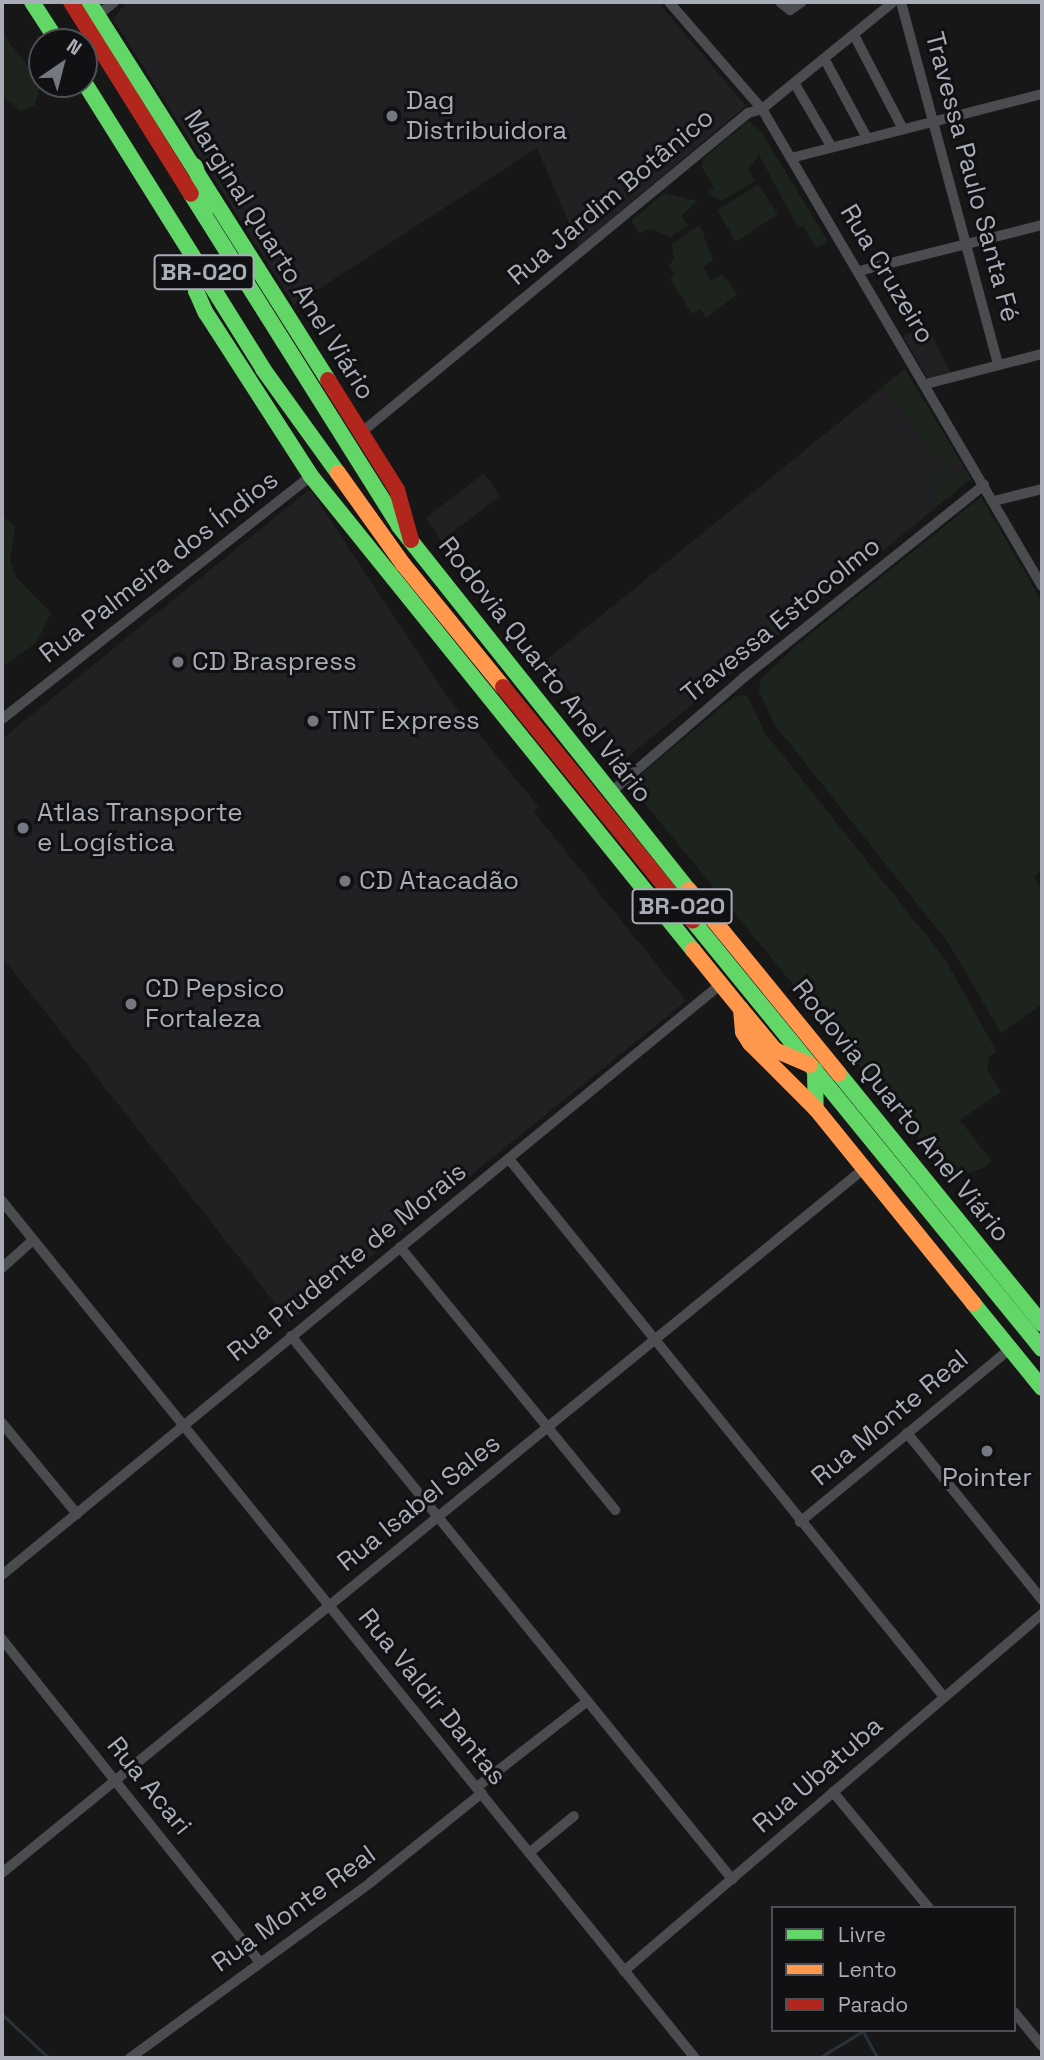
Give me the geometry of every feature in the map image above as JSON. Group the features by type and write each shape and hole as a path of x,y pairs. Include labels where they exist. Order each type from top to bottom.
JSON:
{"main road":[{"path":"32,2 49,28"},
{"name":"Rodovia Quarto Anel Viário","path":"71,2 347,443 411,540 610,793 1042,1324"},
{"name":"Marginal Quarto Anel Viário","path":"93,9 195,166 397,490 411,540"},
{"name":"Rodovia Quarto Anel Viário","path":"94,98 263,369 403,564 1042,1349"},
{"path":"195,166 218,238"},
{"path":"199,265 196,291 206,313 311,476 775,1050 812,1068 816,1109"},
{"path":"326,460 347,443"},
{"path":"741,1009 743,1032 750,1043 816,1109 1042,1388"}],"street":[{"path":"93,9 114,2"},
{"path":"780,2 790,10 802,2"},
{"name":"Rua Jardim Botânico","path":"362,432 748,113 762,109 854,35 901,2"},
{"name":"Travessa Paulo Santa Fé","path":"901,2 998,365"},
{"name":"Rua Cruzeiro","path":"675,4 762,109 926,384 1042,586"},
{"path":"854,35 903,130"},
{"path":"825,60 867,138"},
{"path":"795,84 831,146"},
{"path":"791,158 1042,94"},
{"path":"859,271 965,242 1042,225"},
{"path":"926,384 1042,354"},
{"name":"Rua Palmeira dos Índios","path":"2,719 311,476"},
{"name":"Travessa Estocolmo","path":"610,793 743,678 984,485"},
{"path":"994,501 1042,489"},
{"name":"Rua Prudente de Morais","path":"2,1575 721,984"},
{"path":"509,1159 944,1697"},
{"name":"Rua Isabel Sales","path":"2,1873 865,1168"},
{"name":"Rua Valdir Dantas","path":"2,1201 695,2058"},
{"path":"2,1268 33,1240"},
{"path":"400,1247 615,1510"},
{"path":"291,1336 585,1703 732,1879"},
{"name":"Rua Monte Real","path":"800,1522 1010,1349"},
{"path":"2,1423 77,1514"},
{"path":"907,1433 1042,1600"},
{"name":"Rua Ubatuba","path":"624,1971 1042,1614"},
{"name":"Rua Acari","path":"2,1639 260,1962"},
{"name":"Rua Monte Real","path":"130,2058 371,1882 585,1703"},
{"path":"833,1792 927,1906"},
{"path":"529,1853 574,1816"},
{"path":"1016,2014 1042,2046"}],"shaded area":[{"path":"127,2 658,2 746,106 579,246 537,148 294,305 113,19"},
{"path":"2,33 28,66 28,98 37,98 35,105 20,111 2,95"},
{"path":"748,121 761,131 828,242 816,248 803,226 798,228 759,155 748,170 755,181 721,201 707,193 714,188 702,167 703,159"},
{"path":"758,185 778,214 736,242 717,210"},
{"path":"664,193 697,201 681,216 688,225 670,237 652,229 639,233 631,221"},
{"path":"700,225 713,260 703,267 712,281 722,274 737,294 706,318 700,309 692,314 670,279 675,275 669,266 674,258 672,244"},
{"path":"927,326 951,373 928,379 903,336"},
{"path":"905,369 971,479 625,759 545,661"},
{"path":"905,369 959,459 927,489 923,484 943,466 883,386"},
{"path":"966,471 971,479 936,507 933,492 958,472"},
{"path":"484,473 500,496 441,541 426,518"},
{"path":"310,489 446,695 539,807 534,812 686,1001 290,1322 2,957 2,739"},
{"path":"981,497 1042,602 1042,870 1034,877 1042,889 1042,1004 1001,1033 949,944 775,725 759,692 760,680 798,644"},
{"path":"3,516 15,527 10,560 16,577 51,613 36,643 2,667"},
{"path":"827,596 727,677 714,682 715,667 785,612"},
{"path":"747,695 765,733 945,959 997,1052 989,1057 987,1069 1001,1092 960,1120 992,1162 983,1168 969,1173 952,1170 930,1152 629,784 735,696"}],"waterway":[{"path":"2,2014 49,2058"},
{"path":"819,2058 861,2032"},
{"path":"864,2032 878,2058"}],"traffic: fast":[{"path":"32,2 49,28"},
{"path":"89,2 328,380"},
{"path":"94,98 263,369 338,473"},
{"path":"195,166 208,207"},
{"path":"191,194 399,526 689,890"},
{"path":"199,265 196,291 206,313 311,476"},
{"path":"311,476 693,950"},
{"path":"693,921 1042,1349"},
{"path":"815,1070 816,1109"},
{"path":"839,1074 1042,1324"},
{"path":"973,1303 1042,1388"}],"traffic: slow":[{"path":"338,473 403,564 503,687"},
{"path":"689,890 839,1074"},
{"path":"693,950 741,1009 743,1032 750,1043 816,1109 973,1303"},
{"path":"741,1009 775,1050 810,1065"}],"traffic: jam":[{"path":"71,2 191,194"},
{"path":"328,380 397,490 411,540"},
{"path":"503,687 693,921"}],"place":[{"name":"Dag Distribuidora","path":"392,116"},
{"name":"CD Braspress","path":"178,662"},
{"name":"TNT Express","path":"313,721"},
{"name":"Atlas Transporte e Logística","path":"23,828"},
{"name":"CD Atacadão","path":"345,881"},
{"name":"CD Pepsico Fortaleza","path":"131,1004"},
{"name":"Pointer","path":"987,1451"}]}
